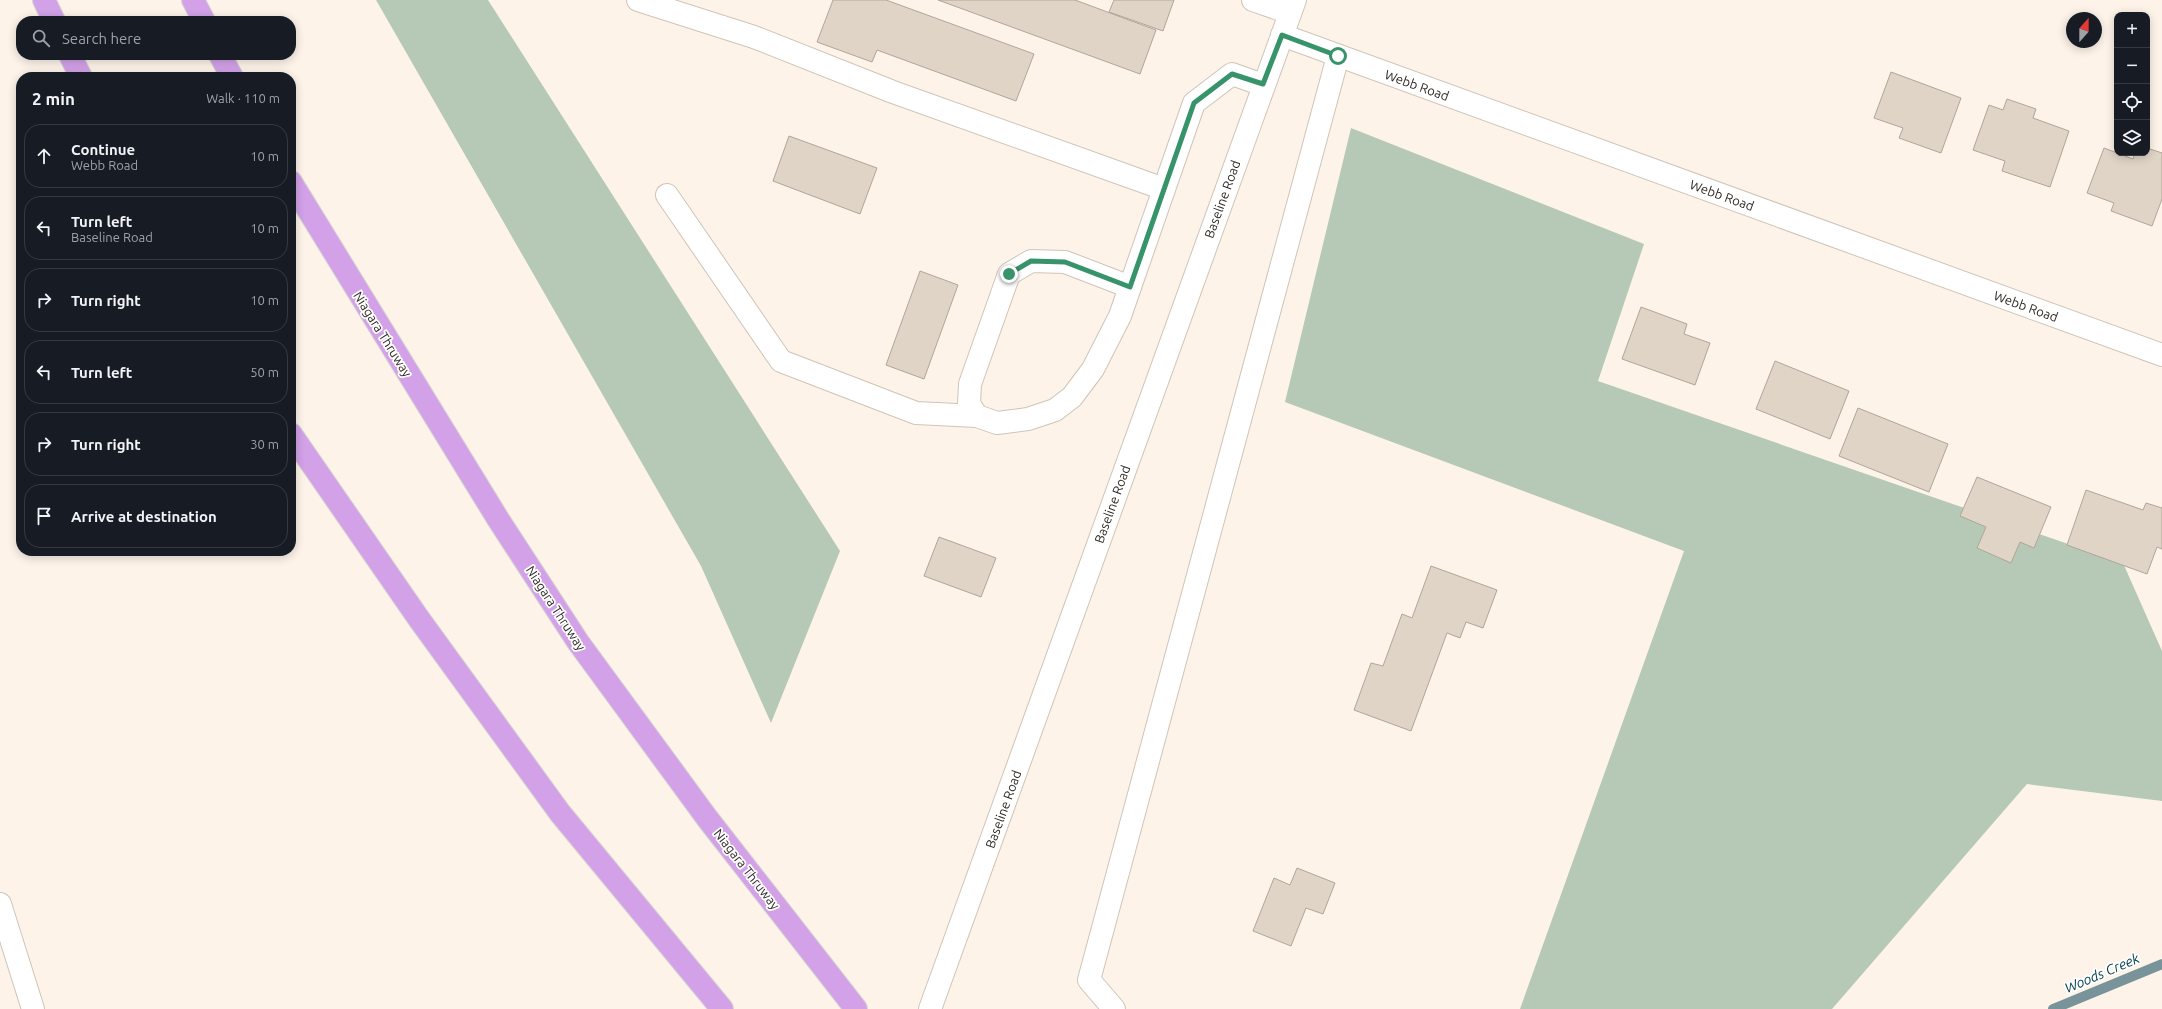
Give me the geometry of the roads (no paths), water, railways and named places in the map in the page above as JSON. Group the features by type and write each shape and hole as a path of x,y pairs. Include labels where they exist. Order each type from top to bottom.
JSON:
{"highway":[{"path":"44,0 52,16"},
{"path":"194,0 202,16"},
{"path":"72,60 78,72"},
{"path":"223,60 229,72"},
{"name":"Niagara Thruway","path":"296,190 486,500 578,642 707,818 856,1009"},
{"path":"296,441 424,625 560,813 722,1009"}],"street":[{"path":"638,0 754,37 893,92 1164,190"},
{"path":"1253,0 1292,7"},
{"name":"Baseline Road","path":"930,1009 1292,7"},
{"name":"Webb Road","path":"1282,35 2162,355"},
{"path":"1114,1009 1089,980 1338,56"},
{"path":"667,195 781,361 916,413 977,416 997,423 1028,419 1055,410 1072,397 1093,369 1120,316 1194,103 1232,74 1263,84"},
{"path":"977,416 969,404 970,384 1009,274 1031,261 1065,262 1130,287"},
{"path":"0,904 33,1009"}],"waterway":[{"name":"Woods Creek","path":"2053,1009 2162,964"}]}
